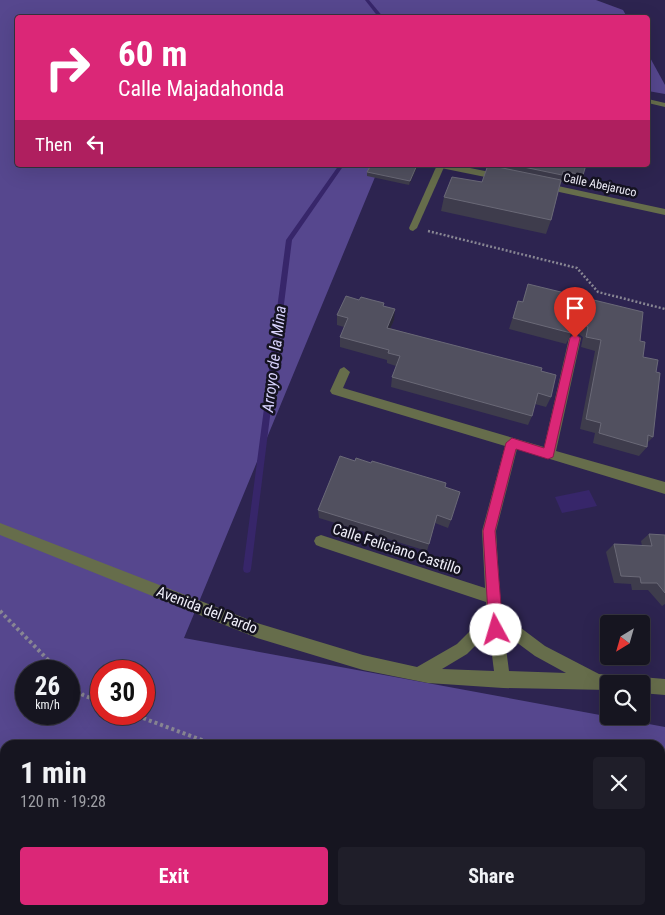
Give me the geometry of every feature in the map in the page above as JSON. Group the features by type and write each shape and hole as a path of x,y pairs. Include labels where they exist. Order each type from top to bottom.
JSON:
{"street":[{"path":"650,101 665,105"},
{"path":"451,167 509,179"},
{"name":"Calle Abejaruco","path":"538,185 665,212"},
{"path":"548,454 575,338"},
{"path":"344,372 336,391 665,488"},
{"path":"503,680 492,597 489,531 512,443"},
{"name":"Avenida del Pardo","path":"0,529 205,611 328,654 419,675 503,680 600,681"},
{"name":"Calle Feliciano Castillo","path":"320,541 492,597"},
{"path":"419,675 462,649 494,617"},
{"name":"Avenida del Pardo","path":"494,617 540,651 595,680"},
{"path":"650,686 665,687"}],"lane":[{"path":"413,228 440,167"}],"path":[{"path":"413,228 576,268 598,292 665,309"},
{"path":"0,611 48,660"},
{"path":"155,723 202,740"}],"shaded area":[{"path":"0,0 665,0 665,740 0,740"},
{"path":"0,0 596,0 623,10 626,15 15,15 15,167 379,167 184,638 600,715 600,725 650,724 665,727 665,740 0,740"},
{"path":"650,58 665,85 665,94 650,91"},
{"path":"589,490 597,506 562,513 555,497"}],"building":[{"path":"370,167 416,167 410,181 367,172"},
{"path":"487,167 498,167 561,180 551,220 444,197 452,177 482,182"},
{"path":"524,167 585,167 583,175 563,171 562,175"},
{"path":"528,284 643,312 640,341 645,342 643,357 658,360 656,372 660,373 653,437 648,435 647,447 599,433 601,423 586,419 601,340 586,337 588,327 581,322 573,326 571,333 513,318 518,301 523,302"},
{"path":"346,296 359,300 361,297 384,303 383,306 395,309 387,328 542,368 541,371 556,375 551,397 538,393 532,416 392,377 400,356 388,353 389,350 340,337 348,318 337,315"},
{"path":"340,456 355,461 356,458 371,463 372,461 446,483 445,487 460,492 451,520 437,515 429,544 318,510"},
{"path":"649,534 665,535 665,593 657,583 641,583 640,577 621,576 614,544 652,546"}],"waterway":[{"name":"Arroyo de la Mina","path":"367,0 380,15"},
{"name":"Arroyo de la Mina","path":"247,569 289,240 341,167"}],"route":[{"path":"496,630 492,597 489,531 512,443 548,454 575,338"}]}
